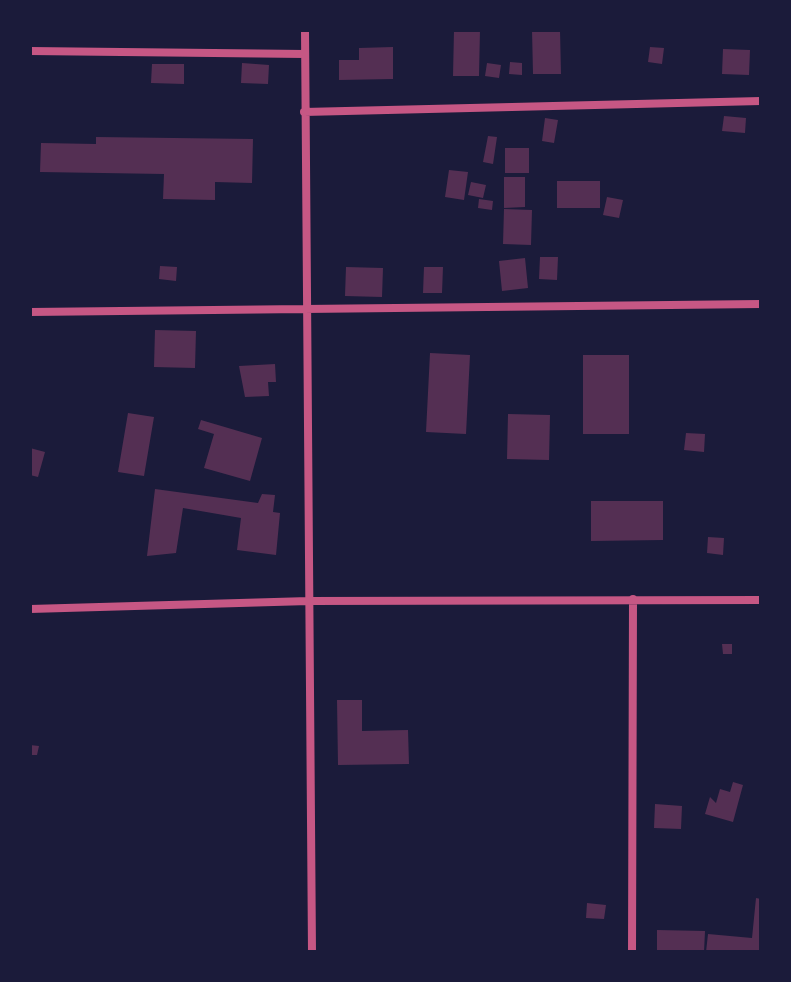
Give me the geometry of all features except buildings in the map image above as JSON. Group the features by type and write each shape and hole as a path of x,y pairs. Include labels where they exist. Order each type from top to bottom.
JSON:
{"street":[{"path":"305,30 312,952"},
{"path":"30,51 305,54"},
{"path":"304,112 761,101"},
{"path":"30,312 761,304"},
{"path":"632,952 633,599"},
{"path":"30,609 309,601 761,600"}]}
